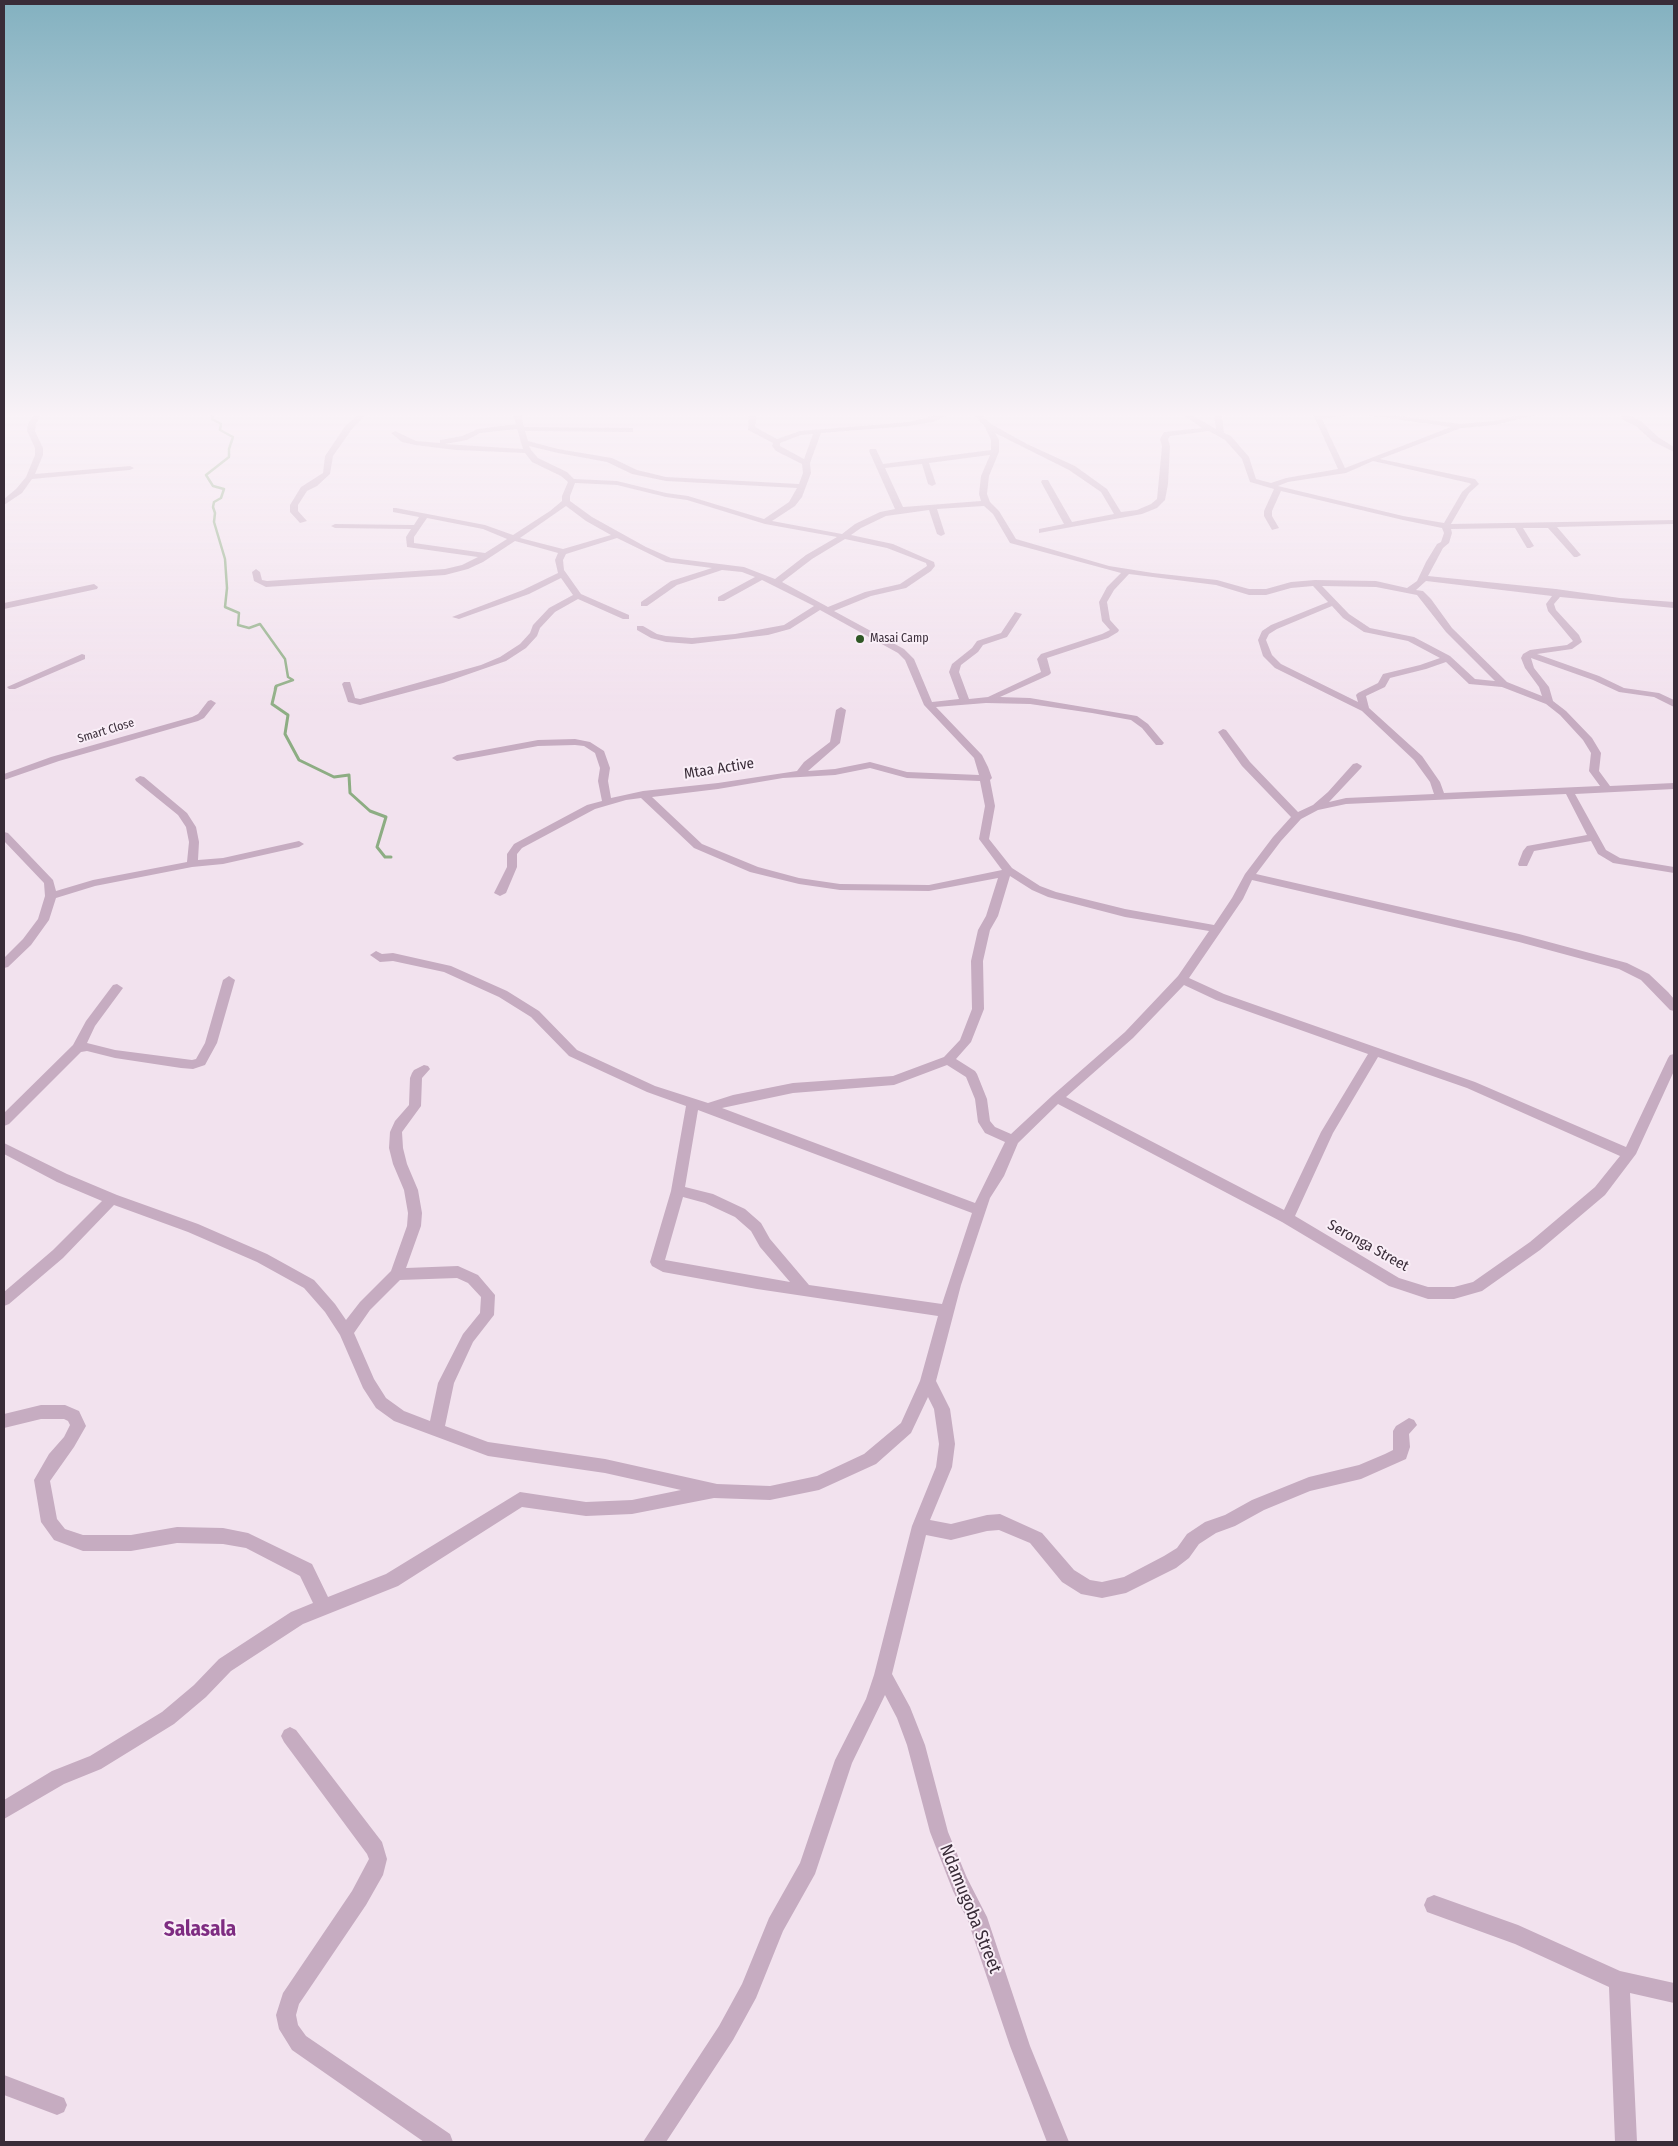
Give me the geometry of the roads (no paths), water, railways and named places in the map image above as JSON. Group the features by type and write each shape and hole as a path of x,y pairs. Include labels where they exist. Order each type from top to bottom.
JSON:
{"street":[{"path":"296,514 303,521"},
{"path":"415,514 485,527 512,538 563,552 618,535"},
{"path":"256,572 258,582 266,584 438,573 465,567 552,514"},
{"path":"582,514 618,535 668,560 744,570 776,582 900,651 909,659 929,705 978,757 987,778 990,806 984,838 1006,871 1052,895 1125,913 1217,929"},
{"path":"640,628 654,636 666,639 692,641 768,632 787,627 822,609 868,594 903,586 931,566 930,562 890,546 765,522 740,514"},
{"path":"765,522 777,514"},
{"path":"776,582 809,557 858,526 883,514"},
{"path":"934,514 941,534"},
{"path":"997,514 1013,541 1069,558 1127,572 1217,583 1255,592 1315,583 1376,584 1420,593 1449,630 1504,684 1524,694 1548,702 1563,713 1594,746 1596,753 1594,771 1607,789"},
{"path":"1063,514 1069,525"},
{"path":"1042,531 1125,514"},
{"path":"1268,514 1275,528"},
{"path":"1387,514 1446,526 1552,526 1674,522"},
{"path":"1410,590 1421,582 1430,562 1440,546 1445,543 1448,533 1446,526 1453,514"},
{"path":"424,516 410,537 410,545 486,556"},
{"path":"335,526 416,527"},
{"path":"1518,526 1530,546"},
{"path":"1552,526 1577,556"},
{"path":"563,552 559,560 563,574 578,596 626,617"},
{"path":"644,604 674,584 722,568"},
{"path":"986,700 1046,673 1042,659 1044,656 1095,640 1115,630 1106,621 1103,602 1110,589 1127,572"},
{"path":"456,617 526,592 563,574"},
{"path":"721,598 762,577"},
{"path":"1423,578 1556,592 1620,601 1674,605"},
{"path":"1315,583 1346,616 1367,630 1411,639 1447,658 1472,682 1504,684"},
{"path":"4,606 94,587"},
{"path":"1528,654 1542,650 1569,647 1578,642 1576,636 1552,611 1550,604 1556,597 1556,592"},
{"path":"347,684 351,700 360,702 440,681 484,667 503,659 523,646 534,634 536,626 552,610 578,596"},
{"path":"1333,603 1274,627 1265,633 1262,640 1268,656 1278,666 1365,709 1418,758 1435,782 1440,796"},
{"path":"965,702 954,672 957,664 975,650 980,643 1004,635 1018,614"},
{"path":"1528,654 1526,658 1528,663 1544,687 1548,702"},
{"path":"1528,654 1596,678 1622,690 1656,695 1674,704"},
{"path":"4,680 8,689 82,657"},
{"path":"1365,709 1361,695 1382,685 1386,676 1423,667 1447,658"},
{"path":"929,705 986,700 1030,701 1134,718 1145,726 1159,743"},
{"name":"Smart Close","path":"4,778 55,759 195,718 206,711 211,703"},
{"path":"800,774 808,764 835,743 841,710"},
{"path":"1223,732 1246,764 1298,817"},
{"path":"456,758 538,743 575,742 587,744 599,751 605,768 603,781 607,801"},
{"name":"Mtaa Active","path":"500,893 512,867 512,854 518,846 591,807 607,801 643,794 718,786 762,777 835,772 870,765 907,776 987,778"},
{"path":"4,1148 62,1178 112,1199 202,1231 262,1258 309,1284 330,1308 346,1332 368,1383 381,1403 399,1416 488,1449 605,1466 717,1491 770,1493 819,1483 870,1459 906,1428 928,1382 954,1285 984,1197 997,1176 1012,1140 1129,1035 1182,979 1237,899 1249,876 1277,839 1298,817 1315,808 1332,794 1357,766"},
{"path":"140,779 182,813 190,827 194,842 192,864"},
{"path":"1315,808 1346,801 1674,786"},
{"path":"1569,791 1602,852 1617,861 1674,870"},
{"path":"643,794 678,830 698,846 754,870 799,881 840,887 929,888 1006,871"},
{"path":"4,835 50,882 51,896 42,920 27,942 4,964"},
{"path":"1523,864 1528,852 1532,848 1594,837"},
{"path":"51,896 93,883 192,864 223,862 300,844"},
{"path":"708,1108 733,1100 792,1088 894,1080 948,1060 965,1042 978,1009 977,961 984,930 992,916 1006,871"},
{"path":"1249,876 1519,938 1623,966 1645,977 1674,1007"},
{"path":"376,955 380,958 393,957 447,969 483,984 520,1003 535,1014 573,1053 613,1073 980,1210"},
{"path":"1182,979 1220,997 1471,1085 1629,1154"},
{"path":"78,1048 181,1064 193,1065 201,1062 211,1043 229,980"},
{"path":"4,1120 78,1048 90,1024 117,988"},
{"path":"1286,1218 1327,1132 1376,1051"},
{"name":"Seronga Street","path":"1057,1098 1286,1218 1394,1282 1428,1293 1454,1293 1476,1287 1535,1246 1600,1191 1629,1154 1674,1058"},
{"path":"948,1060 971,1074 981,1099 984,1122 990,1130 1012,1140"},
{"path":"346,1332 365,1306 397,1274 414,1226 415,1213 411,1190 400,1164 396,1148 396,1132 415,1106 416,1078 418,1073 424,1069"},
{"path":"693,1104 678,1191 657,1262 663,1266 806,1291 948,1311"},
{"path":"678,1191 708,1198 740,1214 756,1227 765,1243 806,1291"},
{"path":"4,1300 58,1254 112,1199"},
{"path":"397,1274 458,1272 473,1279 488,1295 487,1314 468,1338 446,1383 436,1431"},
{"path":"654,2142 721,2041 749,1991 776,1925 808,1867 844,1760 866,1720 883,1676 889,1645 920,1526 944,1467 947,1444 942,1409 928,1382"},
{"path":"4,1421 41,1412 65,1412 74,1416 78,1426 42,1480 49,1522 60,1535 82,1543 131,1543 177,1535 223,1536 248,1541 306,1570 324,1607"},
{"path":"920,1526 952,1532 987,1523 1000,1522 1036,1538 1068,1576 1087,1588 1102,1590 1126,1585 1170,1562 1183,1553 1193,1539 1211,1527 1229,1521 1258,1505 1308,1484 1360,1472 1391,1460 1400,1454 1402,1447 1401,1431 1409,1425"},
{"path":"4,1810 58,1777 95,1763 168,1718 200,1691 225,1664 297,1618 392,1580 520,1499 586,1509 632,1507 717,1491"},
{"name":"Ndamugoba Street","path":"883,1676 904,1713 916,1745 939,1832 960,1884 977,1916 1020,2046 1058,2142"},
{"path":"290,1736 375,1849 378,1859 376,1868 359,1898 290,2000 286,2015 290,2029 299,2043 442,2142"},
{"path":"1434,1905 1518,1935 1619,1981 1674,1993"},
{"path":"1619,1981 1626,2142"},
{"path":"4,2085 57,2105"}],"waterway":[{"path":"215,514 214,522 225,559 227,588 225,607 239,613 238,625 249,628 260,624 285,659 288,677 293,680 276,686 275,689"},
{"path":"276,687 272,704 288,715 285,734 299,760 334,777 349,775 350,793 370,811 386,817 377,847 385,857 391,857"}],"place":[{"name":"Masai Camp","path":"860,639"}],"district":[{"name":"Salasala","path":"200,1930"}]}
